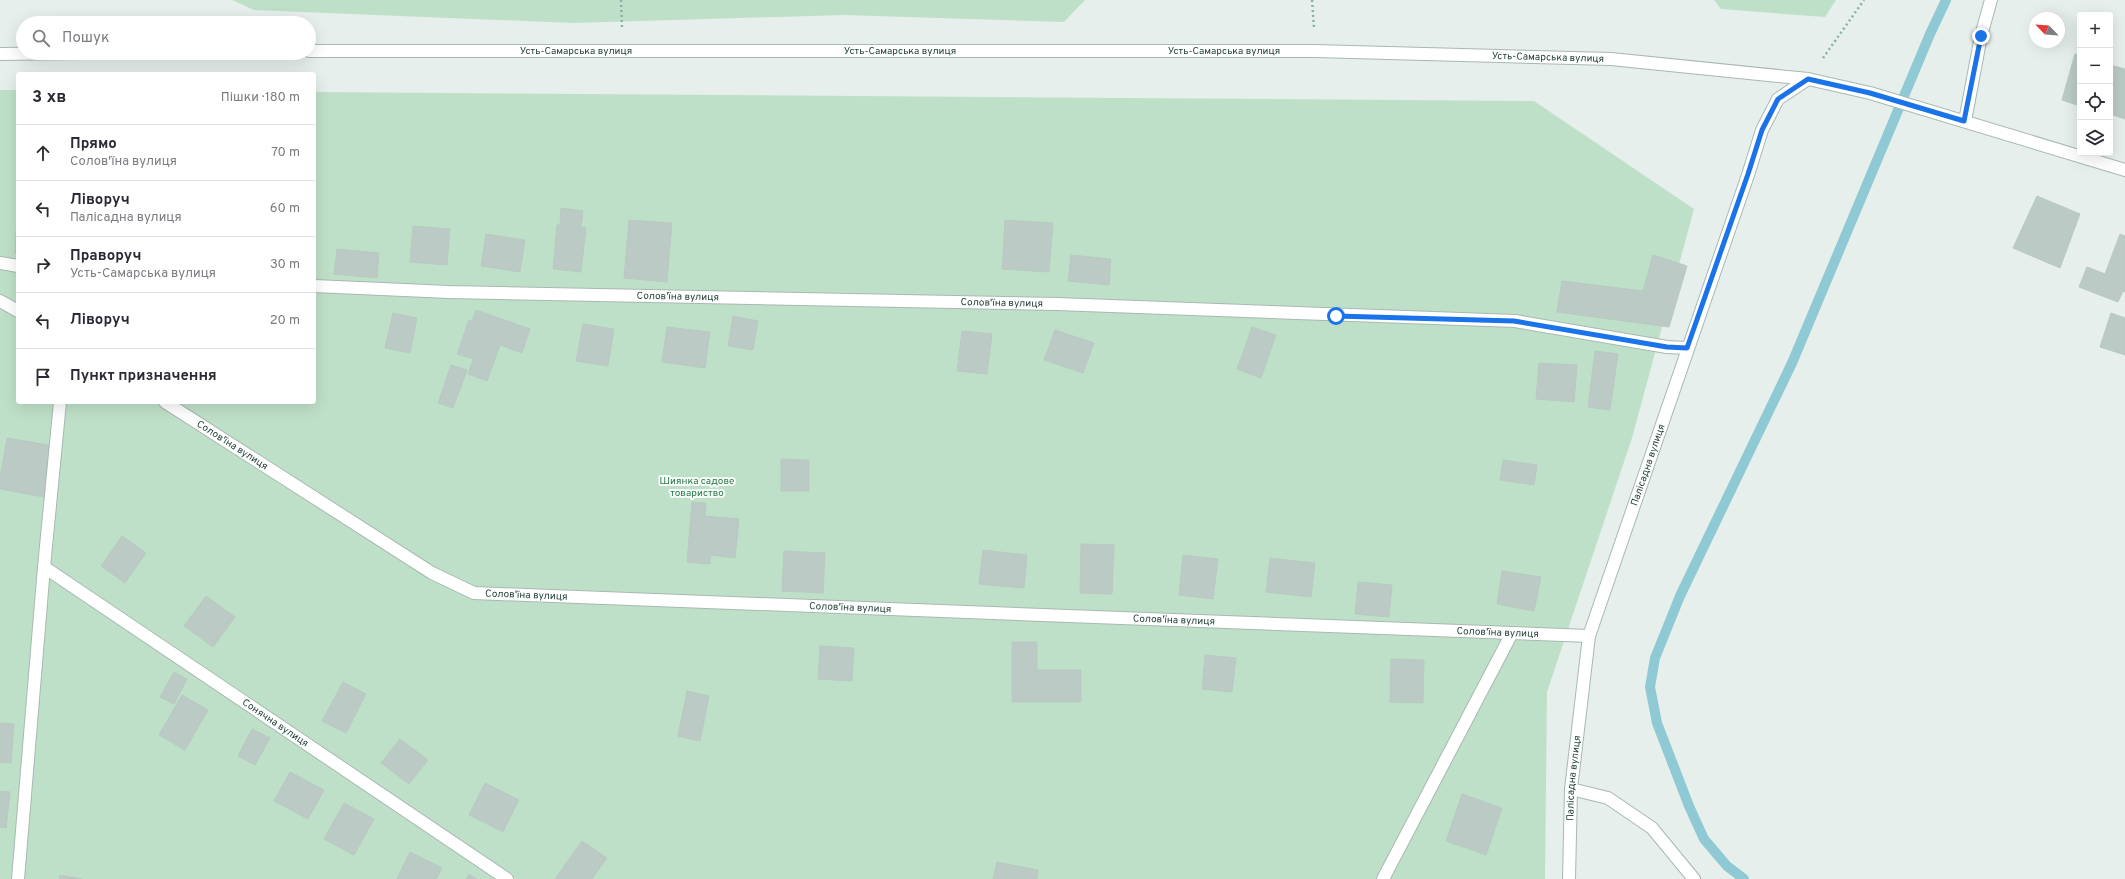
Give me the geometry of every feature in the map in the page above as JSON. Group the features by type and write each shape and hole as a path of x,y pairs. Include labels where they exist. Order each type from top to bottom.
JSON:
{"street":[{"path":"1964,121 1981,36 1991,0"},
{"name":"Усть-Самарська вулиця","path":"316,51 1315,51 1611,59 1808,79 1870,93 2125,170"},
{"path":"0,54 16,54"},
{"name":"Палісадна вулиця","path":"1569,879 1571,789 1589,636 1687,348 1746,182 1762,130 1778,99 1808,79"},
{"path":"0,263 16,266"},
{"name":"Солов'їна вулиця","path":"316,286 449,292 1057,304 1514,321 1667,347 1687,348"},
{"path":"0,300 16,310"},
{"path":"18,879 44,567 60,404"},
{"name":"Солов'їна вулиця","path":"168,404 432,573 474,593 1589,636"},
{"name":"Сонячна вулиця","path":"44,567 507,879"},
{"path":"1383,879 1512,633"},
{"path":"1571,789 1608,798 1652,828 1694,879"}],"path":[{"path":"622,0 622,50"},
{"path":"1312,0 1315,51"},
{"path":"1808,79 1864,0"}],"green space":[{"path":"232,0 1085,0 1064,22 843,15 573,23 254,10"},
{"path":"1714,0 1836,0 1825,17 1721,9"},
{"name":"Шиянка садове товариство","path":"0,90 16,90 16,404 316,404 316,92 1534,101 1694,209 1632,438 1547,692 1545,879 0,879"}],"building":[{"path":"2075,54 2077,55 2077,105 2062,100"},
{"path":"2113,66 2125,69 2125,119 2113,115"},
{"path":"2037,196 2080,214 2060,268 2013,248"},
{"path":"561,208 583,211 581,227 586,228 581,272 553,269 557,225 560,225"},
{"path":"629,220 672,223 667,282 624,278"},
{"path":"1005,220 1053,223 1049,272 1002,269"},
{"path":"413,226 450,229 447,265 410,262"},
{"path":"486,234 525,240 520,272 481,266"},
{"path":"2120,234 2125,236 2125,292 2123,291 2118,302 2079,287 2087,267 2105,274"},
{"path":"337,249 379,253 377,278 334,274"},
{"path":"1071,255 1111,259 1109,285 1068,281"},
{"path":"1653,255 1687,266 1669,327 1557,312 1562,281 1643,291"},
{"path":"476,310 530,329 522,353 500,345 487,381 468,374 473,359 457,354 469,320 472,321"},
{"path":"393,313 417,318 410,353 385,348"},
{"path":"2111,313 2125,318 2125,355 2100,347"},
{"path":"733,316 758,321 753,350 728,346"},
{"path":"583,324 614,329 608,366 576,361"},
{"path":"667,327 710,332 705,368 662,362"},
{"path":"1252,327 1276,335 1261,378 1237,369"},
{"path":"1055,330 1094,343 1083,373 1044,360"},
{"path":"962,331 992,334 987,374 957,371"},
{"path":"1595,351 1618,354 1610,410 1588,407"},
{"path":"1539,363 1577,365 1574,402 1536,399"},
{"path":"451,365 467,370 453,408 438,403"},
{"path":"7,438 54,446 44,497 0,489 0,477"},
{"path":"781,459 809,460 809,491 781,491"},
{"path":"1503,460 1537,465 1534,485 1500,480"},
{"path":"692,502 706,503 705,516 739,519 735,558 711,555 710,564 687,562"},
{"path":"122,536 146,553 125,583 101,566"},
{"path":"1081,544 1114,545 1112,594 1080,593"},
{"path":"983,550 1027,555 1024,588 979,584"},
{"path":"784,551 825,553 823,593 782,591"},
{"path":"1183,555 1218,559 1213,599 1179,595"},
{"path":"1270,558 1315,563 1311,597 1266,592"},
{"path":"1502,571 1541,577 1534,611 1497,604"},
{"path":"1358,582 1392,585 1389,617 1355,614"},
{"path":"206,596 235,617 213,647 184,626"},
{"path":"1012,642 1037,642 1037,670 1081,670 1081,702 1012,702"},
{"path":"820,646 854,648 852,681 818,679"},
{"path":"1205,655 1236,658 1232,692 1202,689"},
{"path":"1391,659 1424,660 1423,703 1390,702"},
{"path":"174,672 187,679 174,704 160,697"},
{"path":"343,682 366,694 346,733 322,721"},
{"path":"687,691 709,696 700,741 678,736"},
{"path":"182,695 208,710 185,750 159,735"},
{"path":"0,723 14,724 11,763 0,762"},
{"path":"252,729 270,738 255,765 238,756"},
{"path":"400,739 428,760 409,784 381,763"},
{"path":"290,772 324,790 308,819 274,801"},
{"path":"485,783 519,800 503,832 469,815"},
{"path":"0,791 10,792 6,828 0,827"},
{"path":"1462,794 1502,808 1486,855 1446,841"},
{"path":"344,803 374,819 354,855 324,839"},
{"path":"582,841 607,858 592,879 555,879"},
{"path":"410,852 442,868 436,879 397,879"},
{"path":"997,862 1038,870 1037,879 993,879"},
{"path":"469,874 477,879 466,879"},
{"path":"60,875 82,879 59,879"}],"waterway":[{"path":"1744,879 1727,866 1704,839 1689,806 1657,723 1650,687 1655,658 1680,596 1792,363 1930,34 1946,0"}],"route":[{"path":"1336,316 1514,321 1667,347 1687,348 1762,130 1778,99 1808,79 1870,93 1964,121 1981,36"}]}
